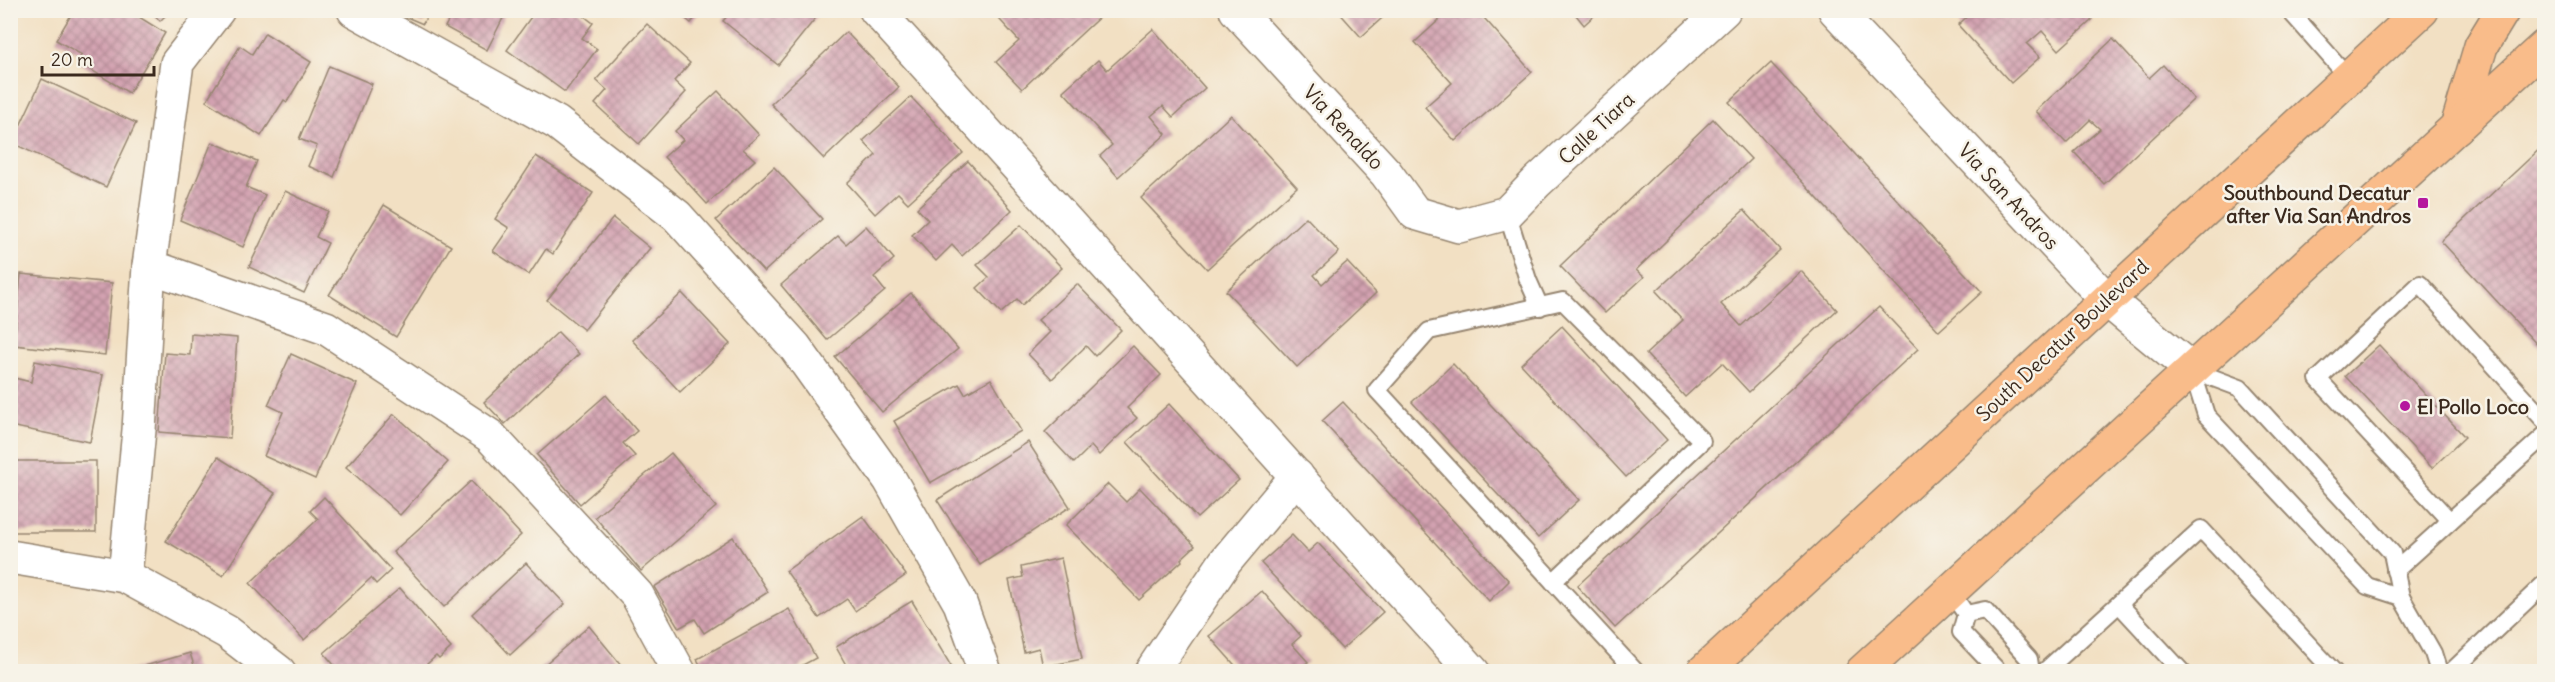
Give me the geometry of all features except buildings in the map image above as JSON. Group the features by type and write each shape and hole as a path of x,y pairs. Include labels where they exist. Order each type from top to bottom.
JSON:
{"main road":[{"name":"South Decatur Boulevard","path":"1703,672 2422,10"},
{"path":"2457,127 2481,46 2503,10"},
{"path":"1862,672 1958,602 2192,370 2544,47"}],"street":[{"path":"125,576 140,430 149,266 177,63 218,10"},
{"path":"354,10 557,123 677,216 795,347 890,480 960,603 985,672"},
{"path":"876,10 1473,672"},
{"name":"Via Renaldo","path":"1236,10 1386,173 1416,213 1459,226"},
{"name":"Calle Tiara","path":"1459,226 1507,213 1724,10"},
{"name":"Via San Andros","path":"1835,10 2106,299 2192,370"},
{"path":"149,266 326,328 490,436 637,595 679,672"},
{"path":"1151,672 1225,562 1297,476"},
{"path":"10,557 125,576 227,632 279,672"}],"lane":[{"path":"2289,10 2349,78"},
{"path":"1507,213 1528,280 1540,306"},
{"path":"2450,521 2318,379 2420,284 2544,420"},
{"path":"1553,582 1702,441 1563,301 1429,331 1377,390 1553,582 1636,672"},
{"path":"2192,370 2240,388 2392,553 2400,597 2433,653 2439,672"},
{"path":"2192,370 2206,415 2367,586 2400,597"},
{"path":"2396,571 2544,436"},
{"path":"2044,672 2201,529 2334,672"},
{"path":"2451,672 2544,584"},
{"path":"1999,672 1961,632 1958,602 1985,610 2029,659 2031,672"},
{"path":"2119,604 2182,672"}],"place":[{"name":"Southbound Decatur after Via San Andros","path":"2423,203"},
{"name":"El Pollo Loco","path":"2405,406"}]}
